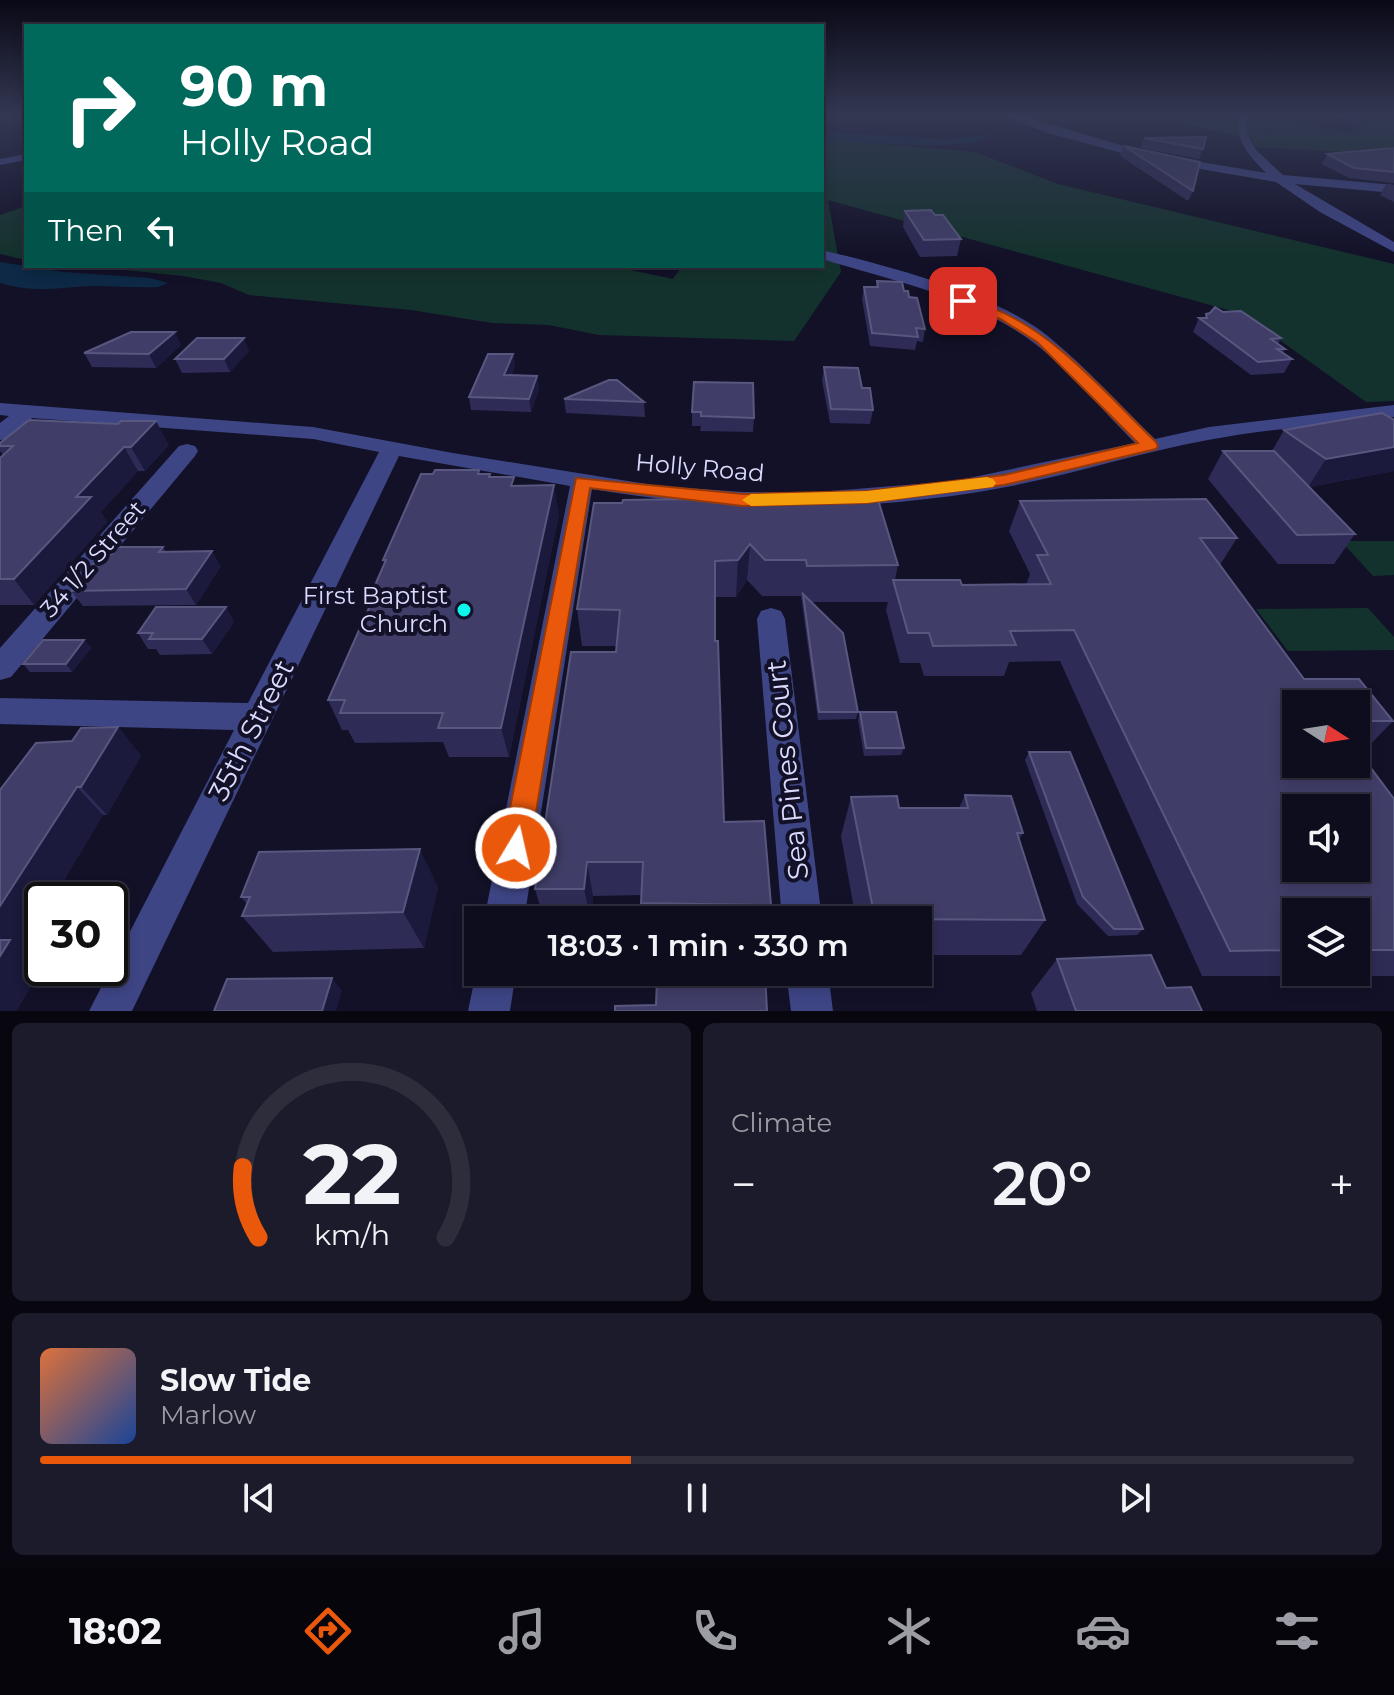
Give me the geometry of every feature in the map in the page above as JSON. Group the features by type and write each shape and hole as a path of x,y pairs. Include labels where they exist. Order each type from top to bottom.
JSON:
{"street":[{"path":"1185,161 1279,179 1394,189"},
{"path":"1260,161 1279,179 1394,248"},
{"path":"824,255 985,308 1024,327 1042,340 1150,446"},
{"name":"Holly Road","path":"0,409 313,433 582,481 743,500 867,497 1004,480 1209,433 1394,411"},
{"path":"0,434 28,410"},
{"name":"35th Street","path":"110,1011 392,449"},
{"name":"34 1/2 Street","path":"0,668 187,451"},
{"path":"506,906 582,481"},
{"name":"Sea Pines Court","path":"771,619 801,906"},
{"path":"0,711 257,717"},
{"path":"489,1011 493,986"},
{"path":"809,986 812,1011"}],"green space":[{"path":"824,161 999,161 1058,184 1394,264 1394,401 1366,402 1243,314 828,200 841,272 794,341 599,335 549,325 492,323 411,310 249,295 221,283 105,268 621,268 673,279 681,268 824,268"},
{"path":"24,207 24,260 0,254 0,215"},
{"path":"1341,541 1394,541 1394,575 1373,576"},
{"path":"1368,608 1394,637 1394,650 1288,651 1256,609"}],"water":[{"path":"0,262 24,268 150,278 168,283 158,287 47,289 0,283"}],"building":[{"path":"1147,161 1200,162 1193,191"},
{"path":"1341,161 1394,161 1394,172 1354,168"},
{"path":"931,210 935,215 943,215 961,239 924,240 905,211"},
{"path":"877,281 902,282 909,297 917,298 925,329 916,328 918,337 872,333 864,287 878,287"},
{"path":"1215,307 1223,312 1241,311 1281,338 1271,339 1285,349 1277,349 1292,359 1258,362 1199,318 1207,318 1206,314"},
{"path":"131,332 175,332 149,354 84,353"},
{"path":"197,338 244,338 224,359 175,359"},
{"path":"488,354 513,354 504,375 537,376 529,399 469,397"},
{"path":"824,367 858,368 862,388 870,388 873,410 831,409"},
{"path":"609,380 617,380 644,402 564,399"},
{"path":"694,382 753,383 754,418 701,416 701,412 692,412"},
{"path":"1382,413 1394,420 1394,447 1326,459 1284,430"},
{"path":"29,420 118,424 121,421 156,421 131,447 124,447 76,497 91,497 14,579 0,579 0,458 13,446 0,446 0,443"},
{"path":"1223,451 1274,451 1355,534 1297,535"},
{"name":"First Baptist Church","path":"435,470 479,470 478,474 490,474 489,477 514,477 511,486 554,485 501,728 438,728 443,713 340,713 345,700 328,700 372,601 368,601 386,560 383,560 421,474 433,474"},
{"path":"821,493 876,493 898,565 807,566 806,560 765,560 750,544 738,560 715,561 715,641 718,641 724,822 764,821 771,905 641,903 643,862 587,862 584,889 535,889 571,652 616,652 620,610 577,609 594,503 689,499 739,501 739,504 823,504"},
{"path":"1206,499 1237,538 1200,538 1304,679 1359,679 1368,690 1282,690 1282,778 1370,778 1370,767 1394,799 1394,950 1370,950 1370,898 1282,898 1282,950 1230,951 1074,630 1010,631 1016,645 933,646 929,633 908,633 893,580 960,580 962,585 1051,584 1037,555 1048,555 1020,501"},
{"path":"118,547 163,547 159,552 212,551 186,589 71,591 102,554 112,554"},
{"path":"803,594 843,633 858,712 819,712"},
{"path":"156,607 226,607 202,639 149,639 153,633 138,633"},
{"path":"43,640 84,640 66,664 23,664"},
{"path":"1370,693 1393,721 1370,721"},
{"path":"860,712 896,712 904,748 866,748"},
{"path":"118,727 0,906 0,790 36,743 72,741 81,728"},
{"path":"1029,752 1070,752 1143,929 1114,929 1083,897"},
{"path":"965,795 1011,796 1023,833 1017,833 1045,920 932,919 932,906 872,906 851,797 897,796 899,808 968,808"},
{"path":"420,849 403,912 242,916 250,897 241,897 259,852"},
{"path":"0,940 10,940 0,956"},
{"path":"1151,955 1166,988 1191,987 1202,1011 1076,1011 1057,959"},
{"path":"332,978 322,1011 214,1011 227,979"},
{"path":"657,986 766,986 767,1011 615,1011 615,1006 656,1005"}],"slow traffic":[{"path":"751,500 806,501 867,497 987,483"}],"place":[{"name":"First Baptist Church","path":"464,610"}],"route":[{"path":"516,848 582,481 659,493 743,500 806,501 955,488 1004,480 1150,446 1042,340 1007,318 963,301"}]}
